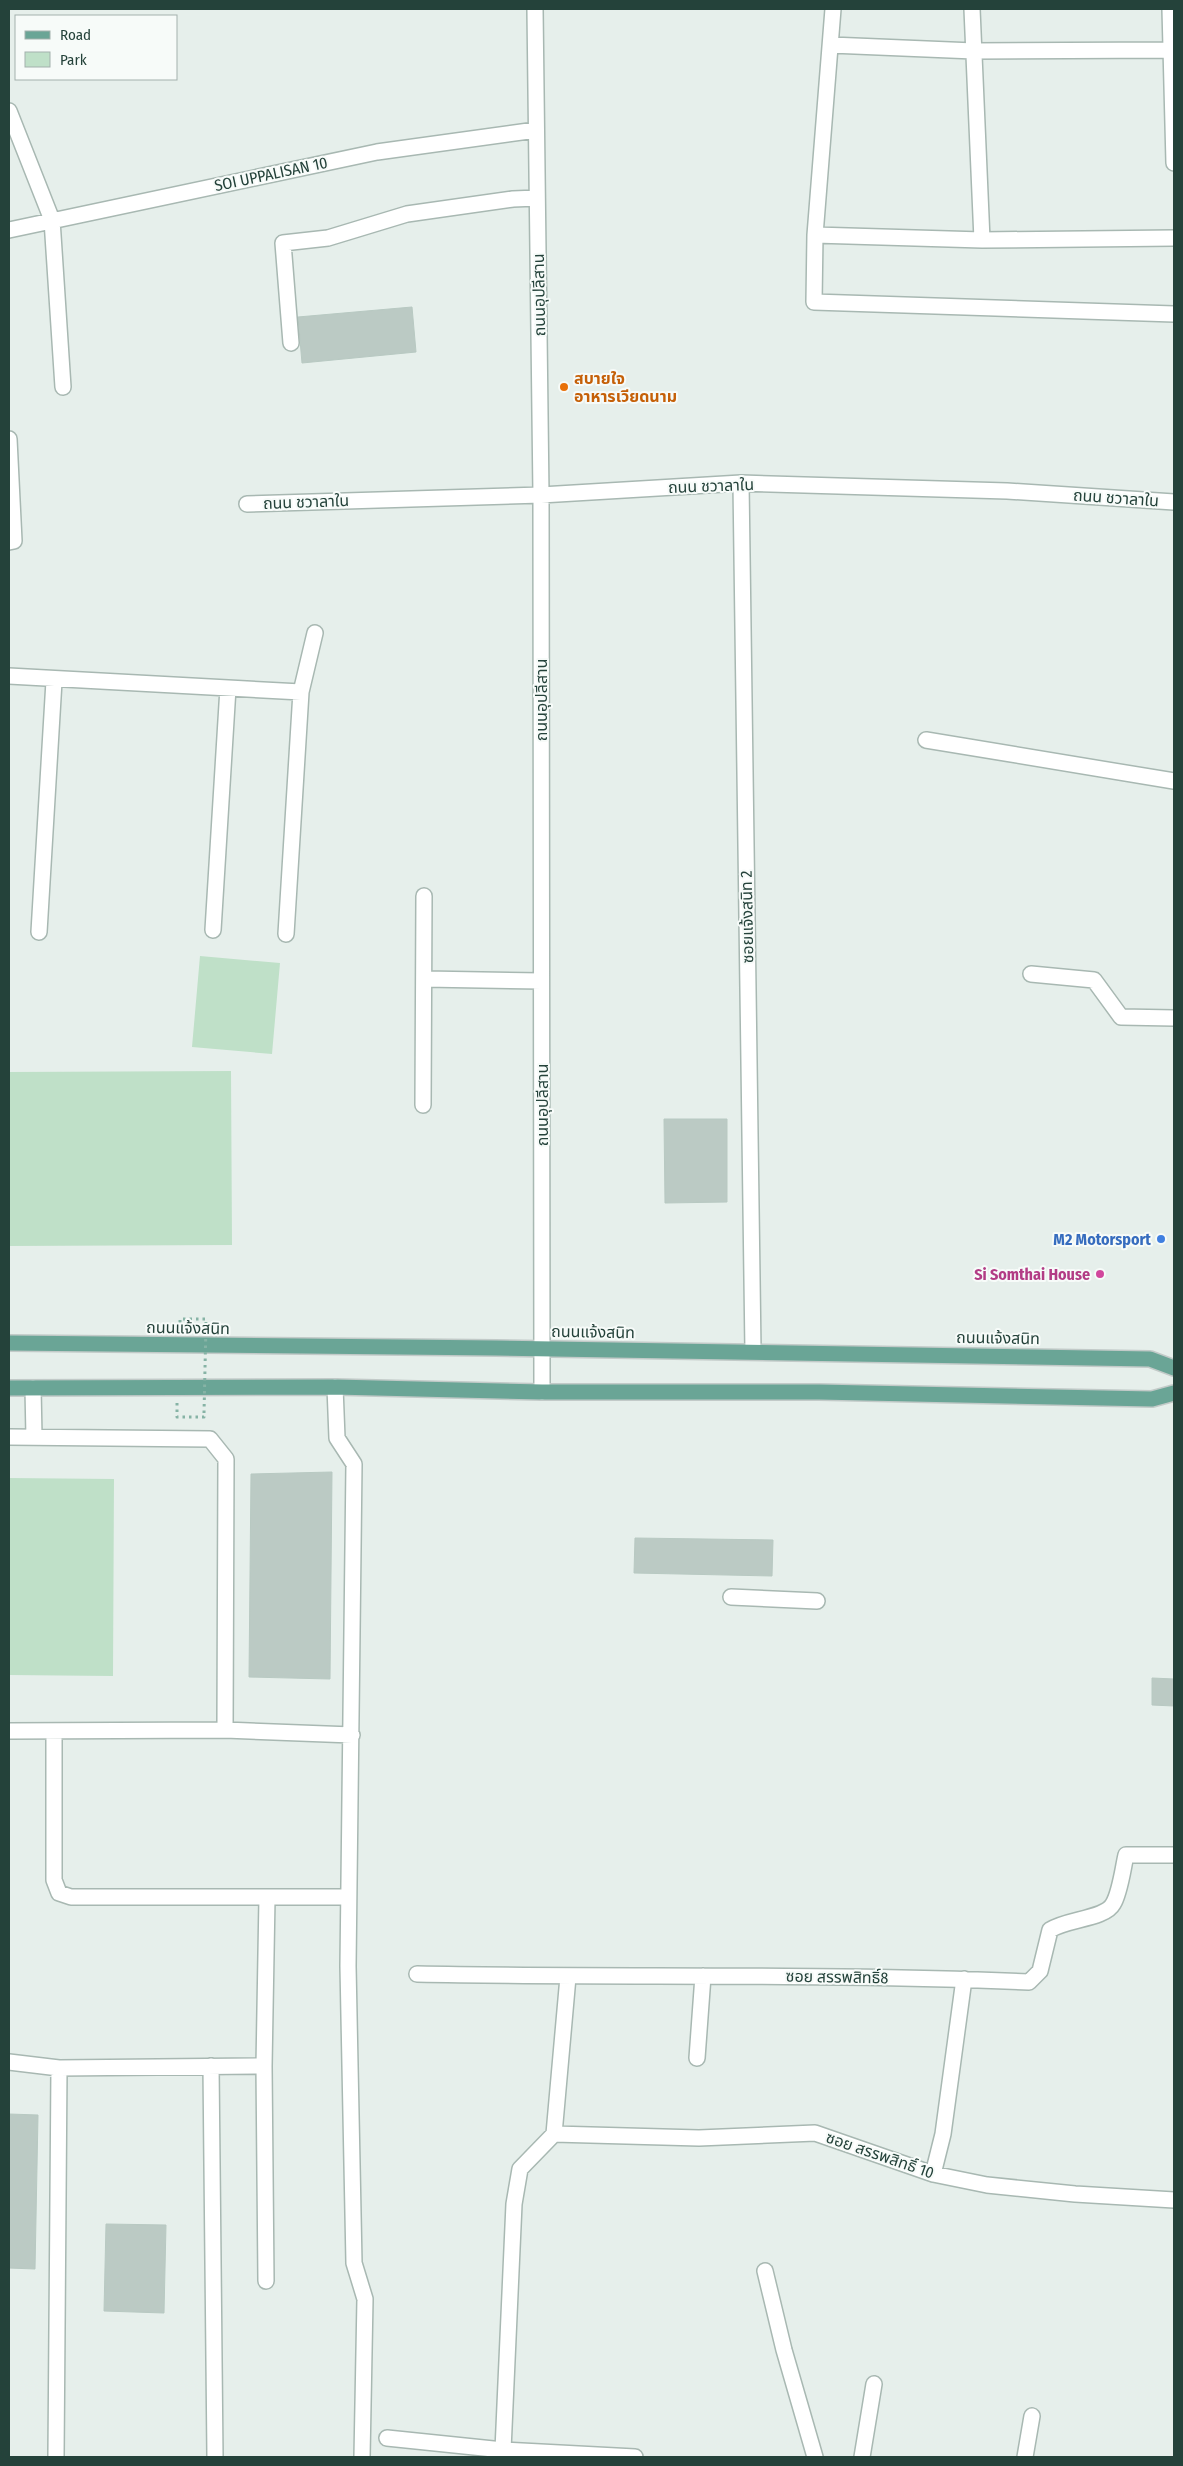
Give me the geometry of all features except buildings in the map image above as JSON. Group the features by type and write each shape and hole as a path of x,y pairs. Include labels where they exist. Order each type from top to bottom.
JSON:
{"main road":[{"name":"ถนนแจ้งสนิท","path":"9,1343 753,1351 1150,1358 1174,1368"},
{"path":"9,1388 335,1387 542,1392 720,1391 1152,1399 1174,1393"}],"street":[{"name":"ถนนอุปลีสาน","path":"535,9 541,494 542,1392"},
{"path":"833,9 815,236 814,302 1174,314"},
{"path":"972,9 982,240"},
{"path":"1170,9 1174,163"},
{"path":"831,45 974,51 1171,50"},
{"path":"9,111 52,220 63,387"},
{"name":"SOI UPPALISAN 10","path":"9,230 376,152 536,130"},
{"path":"291,343 283,243 328,238 407,214 513,199 537,198"},
{"path":"815,236 982,240 1174,238"},
{"path":"9,439 14,541 9,542"},
{"name":"ถนน ชวาลาใน","path":"248,504 541,494 741,484 1007,491 1174,502"},
{"name":"ซอยแจ้งสนิท 2","path":"741,484 753,1351"},
{"path":"286,934 301,692 315,633"},
{"path":"9,676 54,681 301,692"},
{"path":"39,932 54,681"},
{"path":"213,930 228,688"},
{"path":"926,740 1174,781"},
{"path":"423,1105 424,896"},
{"path":"1031,974 1094,980 1121,1017 1174,1018"},
{"path":"425,980 541,981"},
{"path":"335,1387 337,1438 354,1464 352,1734 348,1897 354,2262 365,2299 362,2457"},
{"path":"33,1388 34,1437"},
{"path":"9,1437 210,1439 226,1459 225,1730"},
{"path":"732,1597 817,1602"},
{"path":"9,1731 225,1730 352,1734"},
{"path":"54,1732 54,1880 59,1893 71,1897 348,1897"},
{"name":"ซอย สรรพสิทธิ์8","path":"417,1974 568,1977 703,1976 964,1979 1029,1982 1040,1971 1050,1930 1060,1923 1099,1916 1113,1905 1126,1855 1174,1855"},
{"path":"266,2281 264,2066 267,1898"},
{"path":"697,2058 703,1976"},
{"path":"504,2450 514,2204 520,2169 554,2134 568,1977"},
{"path":"933,2174 943,2134 964,1979"},
{"path":"9,2062 60,2068 264,2066"},
{"path":"211,2066 215,2457"},
{"path":"56,2457 60,2068"},
{"name":"ซอย สรรพสิทธิ์ 10","path":"554,2134 699,2138 815,2133 933,2174 987,2185 1076,2194 1174,2200"},
{"path":"765,2271 784,2350 815,2457"},
{"path":"862,2457 874,2384"},
{"path":"1025,2457 1032,2416"},
{"path":"387,2438 504,2450 636,2457"}],"path":[{"path":"177,1417 204,1417 206,1318 180,1319"}],"green space":[{"path":"200,956 280,963 272,1054 192,1047"},
{"path":"231,1071 232,1245 9,1246 9,1072"},
{"path":"9,1478 114,1479 113,1676 9,1675"}],"place":[{"name":"สบายใจ อาหารเวียดนาม","path":"564,387"},
{"name":"M2 Motorsport","path":"1161,1239"},
{"name":"Si Somthai House","path":"1100,1274"}]}
